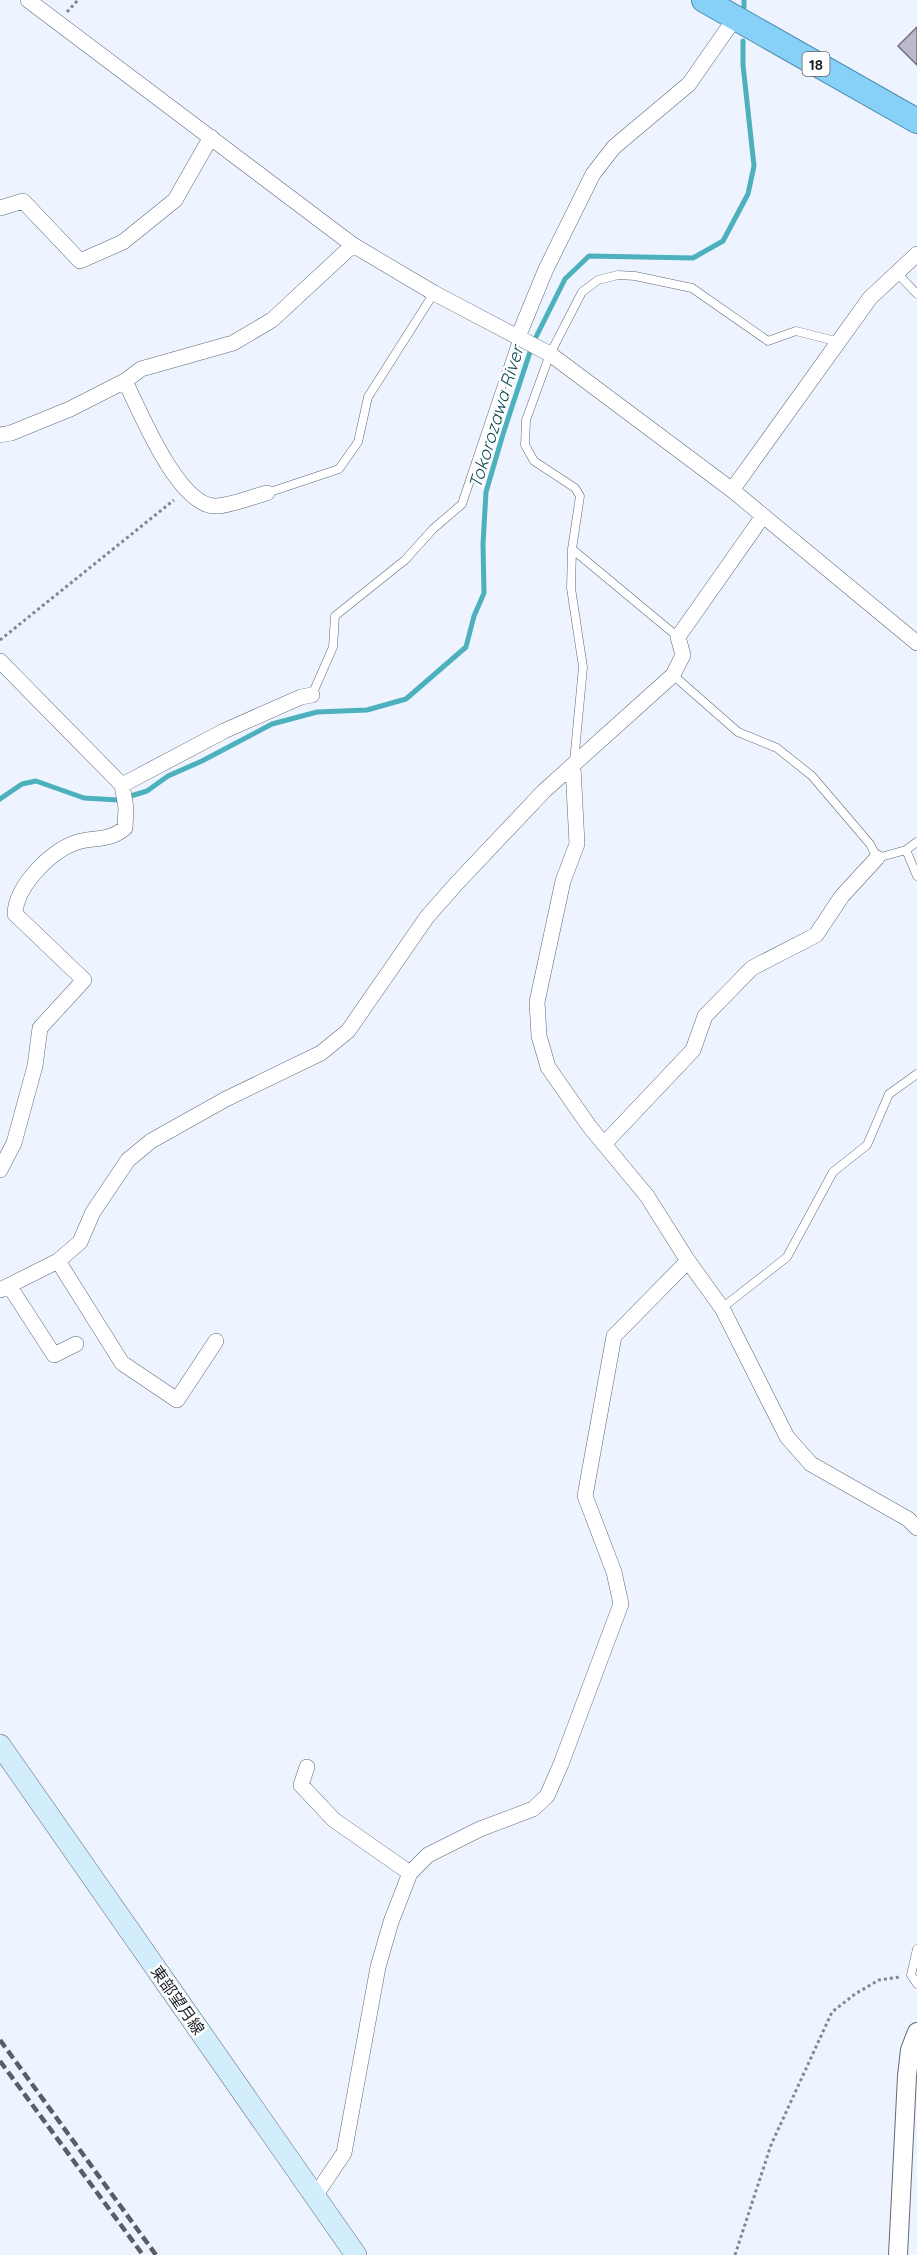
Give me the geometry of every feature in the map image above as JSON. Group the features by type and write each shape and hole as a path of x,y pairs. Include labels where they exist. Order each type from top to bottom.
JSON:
{"highway":[{"name":"18","path":"719,6 917,121"}],"main road":[{"name":"東部望月線","path":"0,1745 356,2255"}],"street":[{"path":"28,0 353,245 434,293 550,354 732,490 917,643"},
{"path":"518,337 546,269 593,174 614,147 689,84 719,6"},
{"path":"0,208 24,201 80,261 123,242 175,200 211,138"},
{"path":"0,435 11,433 70,409 125,381 141,369 233,343 272,320 299,298 353,245"},
{"path":"732,490 870,298 917,254"},
{"path":"125,381 160,451 185,491 200,503 216,506 267,493"},
{"path":"76,1344 54,1355 5,1289 58,1261 81,1242 93,1212 128,1160 151,1141 226,1099 321,1053 348,1031 427,917 544,791 673,675 683,656 678,637 763,516"},
{"path":"0,661 122,785 126,808 125,828 113,837 78,842 43,864 26,883 15,907 15,914 84,980 40,1028 35,1066 14,1143 0,1170"},
{"path":"122,785 224,731 312,695"},
{"path":"573,767 577,844 563,880 537,1002 539,1036 548,1067 589,1126 647,1196 688,1261 722,1308 787,1437 811,1464 908,1519 917,1527"},
{"path":"605,1143 693,1050 705,1016 753,968 816,935 842,896 877,858"},
{"path":"58,1261 122,1363 177,1400 216,1341"},
{"path":"315,2196 344,2153 378,1967 391,1922 410,1873 428,1855 480,1829 532,1809 547,1796 561,1764 621,1604 614,1572 585,1496 614,1336 688,1261"},
{"path":"307,1767 301,1785 334,1820 410,1873"},
{"path":"897,2255 907,2076 910,2050 917,2032"}],"lane":[{"path":"896,272 917,294"},
{"path":"573,767 579,730 583,667 571,588 572,549 580,496 575,488 534,461 525,445 526,420 550,354 582,292 598,280 618,275 635,276 692,288 768,341 796,331 839,342"},
{"path":"267,493 339,469 358,442 368,397 434,293"},
{"path":"312,695 333,647 335,616 405,560 433,529 462,504 518,337"},
{"path":"572,549 678,637"},
{"path":"673,675 738,732 777,748 812,776 870,844 877,858 906,850 917,842"},
{"path":"906,850 917,876"},
{"path":"722,1308 787,1257 833,1172 867,1145 889,1094 917,1074"},
{"path":"917,1949 911,1975 917,1984"}],"path":[{"path":"0,639 185,491"},
{"path":"735,2255 771,2145 832,2012 855,1994 879,1980 911,1975"}],"building":[{"path":"917,27 917,65 898,46"}],"waterway":[{"name":"Tokorozawa River","path":"744,0 744,7"},
{"name":"Tokorozawa River","path":"0,799 22,784 36,781 84,798 118,800 147,791 168,776 272,724 317,712 367,710 406,699 466,647 474,616 484,593 483,544 486,492 533,343 565,279 589,256 693,258 723,241 748,194 754,166 743,65 743,41"}],"railway":[{"path":"0,2040 156,2255"},
{"path":"0,2061 143,2255"}]}
